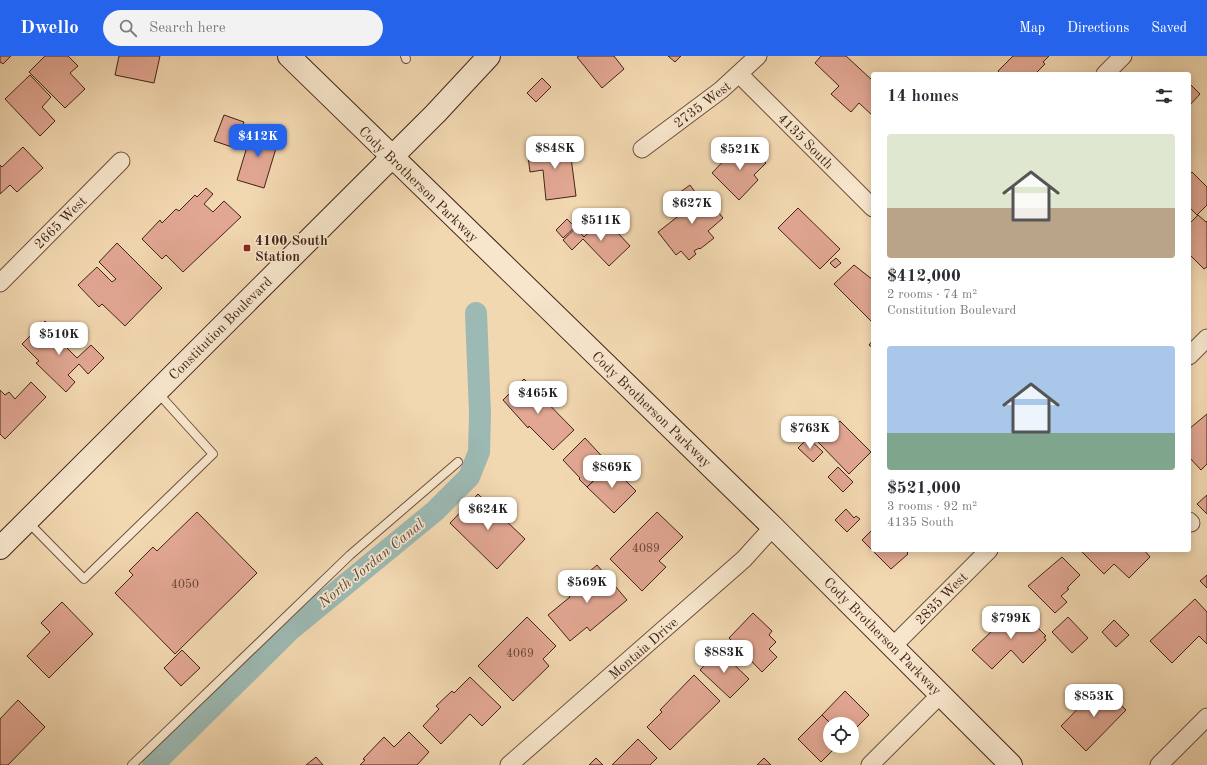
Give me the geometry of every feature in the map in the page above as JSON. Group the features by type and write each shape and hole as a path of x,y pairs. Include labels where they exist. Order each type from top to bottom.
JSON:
{"main road":[{"name":"Cody Brotherson Parkway","path":"290,56 773,527 1011,765"},
{"name":"Constitution Boulevard","path":"0,548 392,157 489,56"}],"street":[{"name":"2735 West","path":"642,149 740,75 758,56"},
{"path":"1107,72 1123,56"},
{"name":"4135 South","path":"740,75 871,206"},
{"name":"2665 West","path":"3,273 121,161"},
{"path":"1191,354 1207,338"},
{"name":"Montaia Drive","path":"509,765 744,559 773,527"},
{"name":"2835 West","path":"893,646 987,552"},
{"path":"870,765 940,694"},
{"path":"1159,765 1207,717"}],"lane":[{"path":"27,521 84,578 214,454 157,392"},
{"path":"132,765 350,555 458,462"}],"building":[{"path":"0,56 11,56 3,64 0,62"},
{"path":"45,56 68,56 78,66 70,73 85,89 65,108 29,72"},
{"path":"119,56 160,56 154,83 115,75"},
{"path":"614,56 624,69 602,88 577,57"},
{"path":"668,56 681,56 675,62"},
{"path":"821,56 846,56 871,79 871,114 859,103 851,112 831,94 839,86 815,63"},
{"path":"1013,56 1049,56 1043,62 1045,64 1037,72 998,71"},
{"path":"30,75 51,97 42,107 55,121 40,136 5,99"},
{"path":"542,78 551,87 536,102 527,93"},
{"path":"1191,85 1200,94 1191,104"},
{"path":"224,115 244,122 235,148 214,141"},
{"path":"253,127 280,135 264,188 237,180"},
{"path":"569,142 576,196 546,200 543,170 530,172 528,156 541,155 540,145"},
{"path":"747,144 766,163 754,175 758,180 739,200 712,173 731,153 734,156"},
{"path":"23,147 43,168 17,192 10,185 0,194 0,165 2,167"},
{"path":"1192,172 1207,187 1207,205 1197,215 1191,209"},
{"path":"690,185 700,199 705,195 723,218 708,231 714,238 700,249 699,248 694,251 696,254 689,260 681,251 676,255 658,232 690,207 679,193"},
{"path":"206,188 213,194 204,204 213,212 224,201 241,217 183,272 166,255 162,259 142,239 160,220 162,223 176,209 179,211 195,195 197,197"},
{"path":"798,208 840,249 820,269 778,228"},
{"path":"1198,215 1206,222 1207,221 1207,267 1204,269 1191,256 1191,222"},
{"path":"604,218 630,246 609,266 583,239 572,250 563,240 576,228 584,237"},
{"path":"567,219 575,227 563,238 556,230"},
{"path":"117,243 162,288 125,326 102,304 99,307 78,285 97,267 112,282 116,279 99,262"},
{"path":"836,258 841,263 835,268 830,263"},
{"path":"854,265 871,278 871,321 834,284"},
{"path":"45,321 65,340 62,343 77,358 91,345 104,358 88,374 79,364 68,375 75,382 66,392 36,363 39,361 22,344"},
{"path":"524,379 574,430 553,450 529,426 528,428 503,400"},
{"path":"31,382 46,397 5,439 0,434 0,390 5,395 9,392 15,399"},
{"path":"1207,414 1207,464 1201,470 1191,459 1191,427"},
{"path":"840,421 871,452 849,474 818,442"},
{"path":"585,438 610,465 587,487 563,460"},
{"path":"808,438 823,452 813,462 798,448"},
{"path":"610,465 636,491 614,513 587,487"},
{"path":"838,467 853,482 843,492 828,477"},
{"path":"478,494 525,539 497,569 450,523"},
{"path":"1207,495 1207,514 1197,504"},
{"path":"846,509 854,518 856,516 860,519 847,532 835,520"},
{"path":"197,512 257,573 175,654 115,593 133,575 129,571 153,547 157,551"},
{"path":"657,512 683,537 659,561 666,567 642,591 610,559"},
{"path":"871,531 871,549 862,540"},
{"path":"874,552 908,552 908,554 891,569"},
{"path":"1082,552 1146,552 1150,557 1129,578 1114,564 1104,574"},
{"path":"1062,557 1080,575 1067,588 1069,589 1061,596 1067,602 1055,613 1028,586"},
{"path":"597,565 627,600 590,631 587,627 570,641 548,615 570,597 566,592"},
{"path":"1207,575 1207,588 1200,581"},
{"path":"1195,599 1207,612 1207,644 1199,636 1172,663 1150,641"},
{"path":"62,602 93,634 49,678 27,656 50,632 41,623"},
{"path":"1015,609 1018,612 1020,610 1046,636 1044,637 1046,640 1023,663 1011,650 992,669 972,650"},
{"path":"753,613 772,631 769,635 776,642 769,649 777,657 762,672 729,638"},
{"path":"527,617 556,646 543,659 549,666 513,701 478,666"},
{"path":"1068,617 1088,638 1072,653 1052,632"},
{"path":"1114,620 1129,635 1116,647 1102,632"},
{"path":"182,650 200,668 181,686 164,668"},
{"path":"719,650 749,679 730,698 700,670"},
{"path":"694,675 720,701 670,750 647,727 662,712 660,710"},
{"path":"470,677 501,707 482,726 470,714 441,744 423,726 439,709 436,706 452,691 454,693"},
{"path":"1101,685 1126,710 1086,751 1061,726"},
{"path":"845,691 869,715 859,725 859,717 824,717 822,715"},
{"path":"18,700 45,727 8,765 0,765 0,719"},
{"path":"822,715 824,717 823,753 830,753 821,762 798,739"},
{"path":"409,732 429,752 417,765 360,765 365,760 363,759 384,737 394,747"},
{"path":"638,739 657,758 650,765 612,765"},
{"path":"316,757 323,765 306,765"},
{"path":"596,758 603,765 589,765"},
{"path":"764,758 771,765 757,765"}],"waterway":[{"name":"North Jordan Canal","path":"153,765 290,630 435,511 469,477 479,452 480,413 476,313"}],"place":[{"name":"4100 South Station","path":"247,248"}]}
